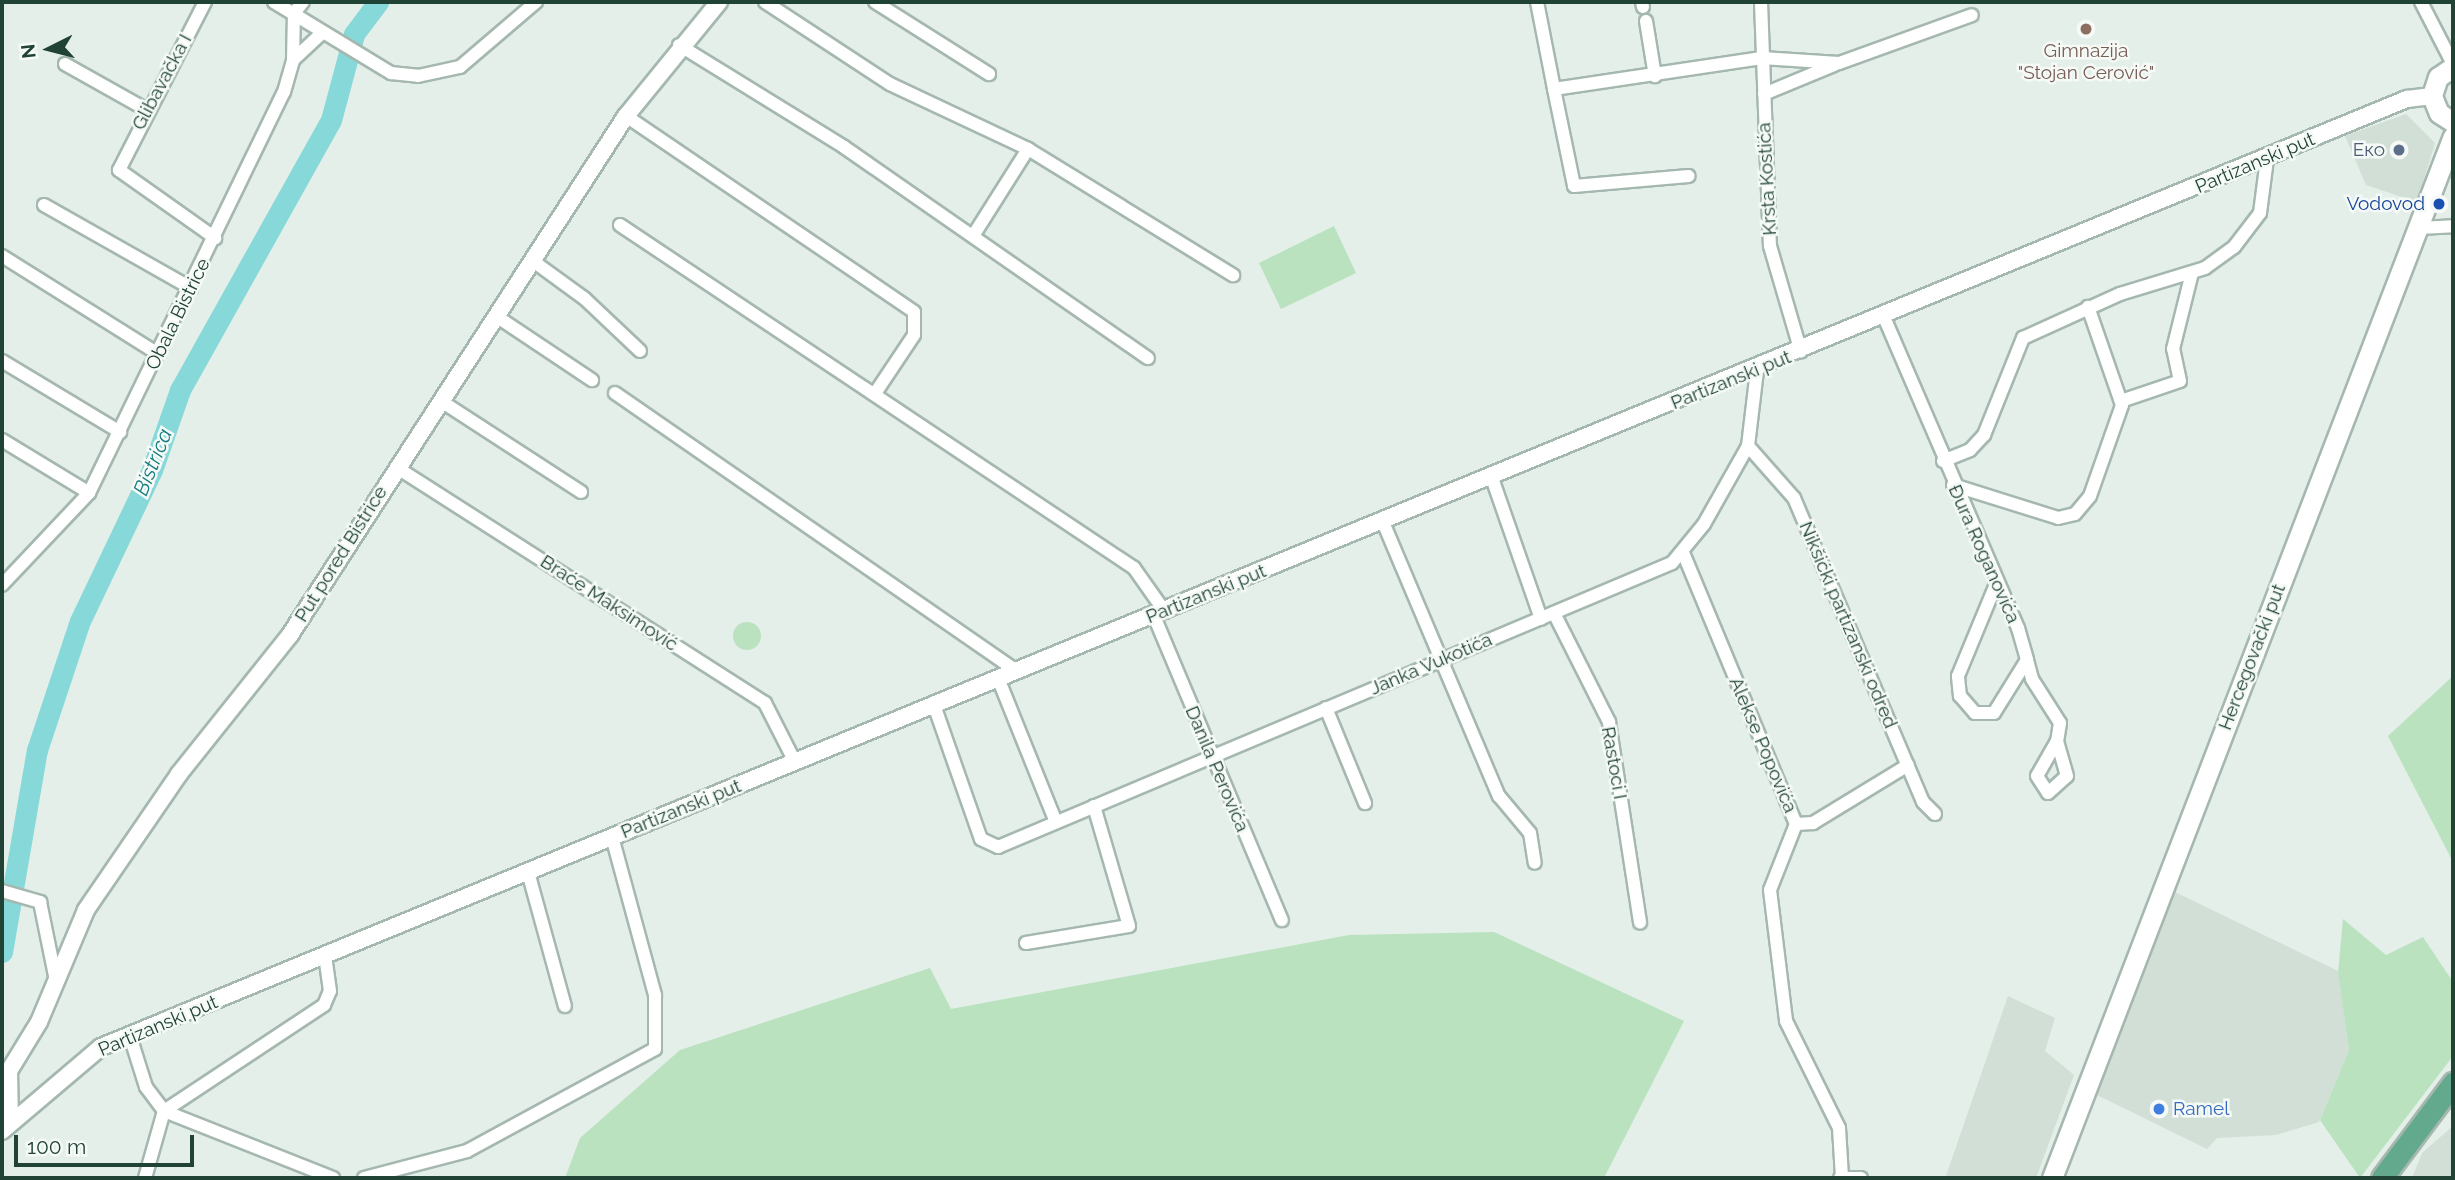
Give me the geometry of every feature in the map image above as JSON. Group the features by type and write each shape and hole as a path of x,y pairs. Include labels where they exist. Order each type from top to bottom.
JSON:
{"main road":[{"path":"2453,66 2438,77 2432,96 2439,113 2453,122"},
{"name":"Hercegovački put","path":"2052,1178 2453,136"},
{"path":"2382,1178 2453,1083"}],"street":[{"name":"Glibavačka I","path":"205,2 119,162 122,175 215,238"},
{"path":"274,2 322,34 391,73 442,76 536,2"},
{"path":"294,13 303,2"},
{"name":"Put pored Bistrice","path":"6,1127 9,1071 40,1022 55,976 86,910 130,844 275,656 396,467 499,318 626,116 679,45 719,2"},
{"path":"765,2 890,84 1028,149 1233,275"},
{"path":"875,2 989,74"},
{"path":"1537,2 1574,186 1689,176"},
{"name":"Krsta Kostića","path":"1761,2 1770,246 1801,352"},
{"path":"2421,2 2453,66"},
{"name":"Obala Bistrice","path":"2,585 89,493 215,238 293,60 294,13"},
{"path":"1764,94 1839,63 1972,15"},
{"path":"1646,21 1655,76"},
{"path":"293,60 322,34"},
{"path":"679,45 844,146 1148,358"},
{"path":"1554,89 1762,58 1839,63"},
{"path":"65,64 147,110"},
{"name":"Partizanski put","path":"6,1127 101,1047 998,678 1801,352 2407,99 2432,96"},
{"path":"626,116 914,312 914,335 876,392"},
{"path":"973,236 1028,149"},
{"path":"1943,461 1970,450 1984,435 2023,338 2088,307 2192,273 2251,228 2266,197 2267,159"},
{"path":"44,205 191,288"},
{"name":"Danila Perovića","path":"620,225 876,392 1133,568 1159,614 1211,757 1282,920"},
{"path":"2419,228 2453,226"},
{"path":"2,256 159,354"},
{"path":"533,261 584,298 640,351"},
{"path":"2121,401 2180,381 2173,349 2192,273"},
{"path":"1953,485 2067,518 2090,496 2121,401 2088,307"},
{"name":"Đura Roganovića","path":"1884,317 1953,485 1997,582 2032,679 2058,714 2057,741"},
{"path":"499,318 592,380"},
{"path":"2,361 120,432"},
{"path":"1684,555 1748,446 1757,370"},
{"path":"615,394 1017,671"},
{"path":"441,401 582,492"},
{"path":"2,440 89,493"},
{"name":"Nikšićki partizanski odred","path":"1748,446 1794,498 1908,765 1935,814"},
{"name":"Braće Maksimović","path":"396,467 765,703 795,762"},
{"name":"Rastoci I","path":"1492,478 1548,616 1609,722 1640,923"},
{"path":"1383,522 1499,796 1530,833 1535,863"},
{"name":"Janka Vukotića","path":"934,705 975,824 989,846 1056,822 1548,616 1684,555"},
{"name":"Alekse Popovića","path":"1684,555 1796,824 1770,890 1786,1021 1839,1128 1841,1178"},
{"path":"1997,582 1963,658 1960,696 1975,713 1994,713 2027,660"},
{"path":"998,678 1056,822"},
{"path":"1326,708 1365,803"},
{"path":"1796,824 1813,823 1908,765"},
{"path":"1026,943 1129,926 1094,806"},
{"path":"365,1178 467,1151 655,1049 655,995 612,838"},
{"path":"528,872 565,1006"},
{"path":"2,891 30,895 44,909 48,965 55,976"},
{"path":"145,1178 164,1111 324,1005 330,991 325,955"},
{"path":"130,1036 146,1087 164,1111 334,1178"},
{"path":"1841,1178 1861,1178"}],"shaded area":[{"path":"2406,114 2435,143 2417,202 2366,185 2345,136"},
{"path":"2175,892 2338,971 2349,1050 2319,1122 2276,1135 2217,1138 2207,1149 2097,1095"},
{"path":"2008,996 2055,1018 2045,1051 2074,1075 2036,1178 1946,1176"},
{"path":"2453,1126 2453,1178 2412,1178 2422,1153"}],"green space":[{"path":"1334,226 1356,273 1281,309 1259,263"},
{"path":"747,622 757,626 761,636 757,646 747,650 737,646 733,636 737,626"},
{"path":"2453,676 2453,862 2388,736"},
{"path":"2343,919 2386,955 2423,937 2453,982 2453,1056 2360,1178 2320,1120 2349,1050 2338,973"},
{"path":"1494,932 1684,1021 1604,1178 565,1178 580,1138 680,1050 930,968 951,1009 1349,935"}],"waterway":[{"name":"Bistrica","path":"2,952 37,750 80,621 152,470 180,390 331,120 354,34 378,2"}],"place":[{"name":"Gimnazija \"Stojan Cerović\"","path":"2086,29"},
{"name":"Еко","path":"2399,150"},
{"name":"Vodovod","path":"2439,204"},
{"name":"Ramel","path":"2159,1109"}]}
